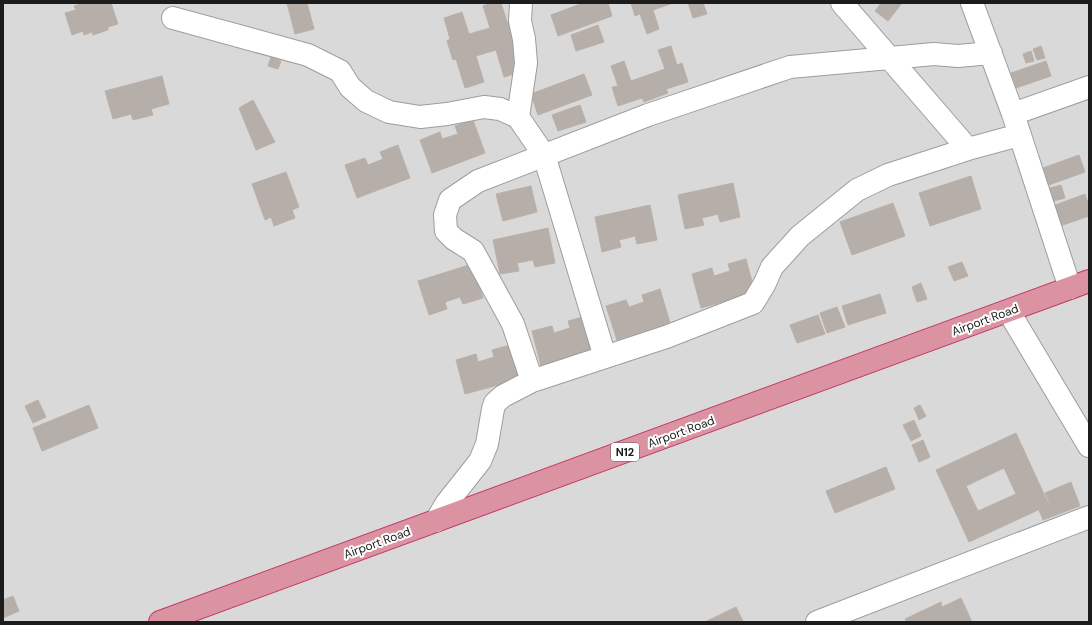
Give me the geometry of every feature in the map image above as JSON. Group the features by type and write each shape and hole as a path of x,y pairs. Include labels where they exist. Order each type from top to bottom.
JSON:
{"highway":[{"name":"Airport Road","path":"160,622 1080,285"}],"street":[{"path":"518,117 526,63 524,39 520,21 522,3"},
{"path":"842,3 968,149"},
{"path":"972,3 1013,114 1019,135 1080,285"},
{"path":"173,18 308,55 340,71 350,87 366,101 389,112 420,117 447,114 484,107 500,109 518,117 544,155 605,357"},
{"path":"532,380 513,324 473,252 454,239 446,230 445,215 450,200 478,181 544,155 648,115 790,67 934,54 958,56 991,53"},
{"path":"1013,114 1089,87"},
{"path":"436,521 446,504 480,461 487,444 495,403 503,396 532,380 666,337 753,303 765,283 772,267 800,236 857,190 888,175 968,149 1019,135"},
{"path":"1009,312 1089,446"},
{"path":"817,622 1089,516"}],"shaded area":[{"path":"3,3 1089,3 1089,622 3,622"}],"building":[{"path":"84,3 111,3 118,24 108,27 108,30 93,35 92,32 84,35 83,31 72,35 65,13 76,10 74,6"},
{"path":"287,3 307,3 314,29 295,34"},
{"path":"491,3 501,3 507,22 511,21 518,43 513,45 521,72 504,77 496,50 476,56 484,82 465,88 456,59 453,60 447,41 450,39 444,18 462,12 469,34 490,28 483,6"},
{"path":"583,3 608,3 612,16 558,36 551,15"},
{"path":"631,3 673,3 653,10 659,29 647,34 640,14 635,16"},
{"path":"688,3 703,3 707,14 693,18"},
{"path":"881,3 902,3 888,21 875,11"},
{"path":"598,25 604,42 576,51 571,35"},
{"path":"671,46 677,65 682,63 688,82 666,89 668,93 644,102 642,98 618,106 612,87 618,86 611,66 624,61 631,81 665,69 658,50"},
{"path":"1041,46 1045,58 1037,60 1033,49"},
{"path":"1031,51 1034,61 1026,63 1023,54"},
{"path":"271,57 281,61 278,69 268,66"},
{"path":"1046,61 1051,76 1016,88 1011,73"},
{"path":"584,74 592,95 538,115 531,94"},
{"path":"162,76 169,104 151,109 153,115 133,120 131,114 113,119 105,91"},
{"path":"253,100 275,142 256,150 239,108"},
{"path":"580,105 586,122 558,131 552,115"},
{"path":"473,120 485,153 432,173 420,140 440,132 442,139 458,134 455,126"},
{"path":"398,145 410,178 357,198 345,165 365,158 368,165 383,159 380,152"},
{"path":"1079,155 1085,172 1049,185 1043,168"},
{"path":"286,172 299,207 292,210 295,218 274,226 271,217 265,220 252,184"},
{"path":"971,176 981,209 930,226 919,193"},
{"path":"733,183 740,217 720,222 718,214 702,218 704,225 685,229 678,195"},
{"path":"1061,185 1065,198 1054,201 1050,188"},
{"path":"531,186 537,212 503,221 496,194"},
{"path":"1085,194 1089,206 1089,216 1057,227 1050,207"},
{"path":"893,203 905,236 852,255 840,222"},
{"path":"650,205 657,240 637,244 635,236 619,240 621,247 602,252 595,217"},
{"path":"548,228 555,263 535,267 533,260 517,263 519,271 500,274 493,240"},
{"path":"746,259 755,293 701,308 692,274 712,268 714,276 730,271 728,264"},
{"path":"962,262 968,276 954,281 948,267"},
{"path":"472,264 483,298 463,304 460,297 445,302 447,309 429,315 418,281"},
{"path":"921,283 927,299 917,302 912,287"},
{"path":"660,289 670,323 617,340 606,306 626,300 629,307 644,302 642,295"},
{"path":"880,294 886,313 848,325 842,306"},
{"path":"837,307 845,327 827,333 820,313"},
{"path":"818,315 825,334 797,343 790,325"},
{"path":"586,316 596,350 541,366 532,331 552,326 554,333 570,328 568,321"},
{"path":"510,345 520,379 465,394 456,360 476,354 478,362 494,357 492,350"},
{"path":"38,400 46,417 33,423 25,406"},
{"path":"89,405 98,428 42,451 33,428"},
{"path":"920,405 926,416 919,420 914,408"},
{"path":"914,420 921,436 911,441 903,425"},
{"path":"1016,433 1049,505 969,542 936,470","holes":["1004,468 1016,494 978,511 966,486"]},
{"path":"923,440 930,457 919,462 912,445"},
{"path":"886,467 895,489 835,513 826,491"},
{"path":"1071,482 1080,506 1043,520 1039,510 1050,505 1045,493"},
{"path":"13,596 19,611 3,618 3,600"},
{"path":"961,598 972,622 907,622 905,619 941,602 942,607"},
{"path":"736,607 743,621 705,622"}]}
